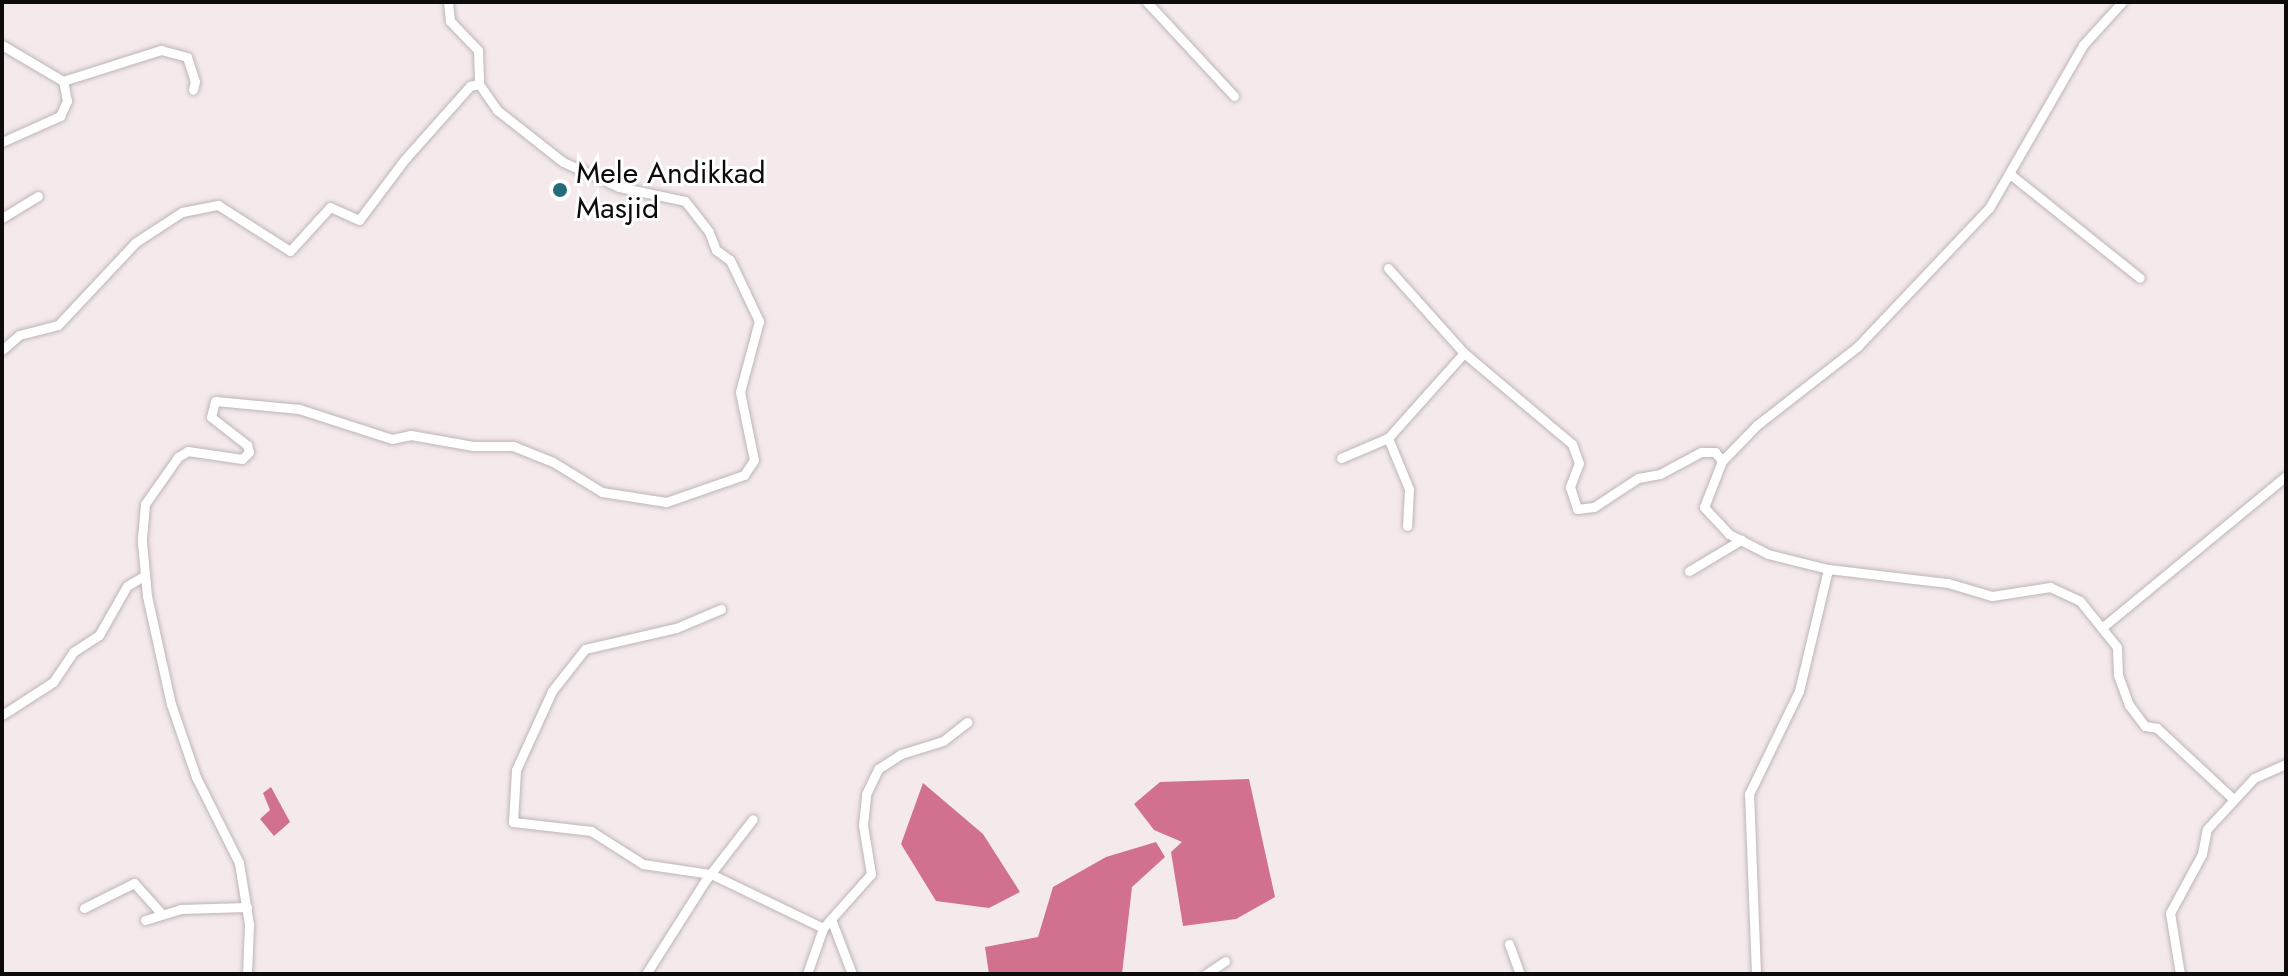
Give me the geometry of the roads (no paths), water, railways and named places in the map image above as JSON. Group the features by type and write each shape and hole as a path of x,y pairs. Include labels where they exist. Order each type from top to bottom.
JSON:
{"street":[{"path":"247,974 247,907 227,830 196,777 171,704 145,575 141,519 168,466 188,451 223,459 242,459 249,452 247,445 211,417 210,408 220,398 299,409 392,439 411,435 473,446 513,446 553,462 602,492 647,501 666,502 744,475 754,460 740,392 759,321 730,260 716,250 709,232 685,201 619,187 563,162 497,110 479,84 478,50 450,21 448,2"},
{"path":"1147,2 1234,96"},
{"path":"2122,2 2083,45 1989,208 1858,346 1757,425 1722,461 1704,507 1741,540 1768,554 1828,569 1948,583 1992,596 2050,587 2080,601 2104,626 2117,647 2118,675 2129,705 2145,726 2157,728 2232,798"},
{"path":"2,45 63,81 161,50 187,57 195,81 193,90"},
{"path":"2,142 60,116 67,101 63,81"},
{"path":"2,350 19,335 58,325 136,242 182,212 218,205 290,251 330,207 359,220 405,159 470,86 479,84"},
{"path":"2010,174 2140,278"},
{"path":"2,218 38,196"},
{"path":"1388,268 1464,353 1572,444 1579,463 1570,487 1577,509 1594,507 1638,478 1660,474 1701,452 1715,452 1722,461"},
{"path":"1341,458 1388,438 1464,353"},
{"path":"1388,438 1409,489 1407,526"},
{"path":"2104,626 2286,476"},
{"path":"1689,571 1741,540"},
{"path":"1756,974 1749,794 1799,691 1828,569"},
{"path":"2,715 53,682 73,652 99,635 127,586 145,575"},
{"path":"721,609 676,628 585,649 552,691 512,783 513,822 553,831 580,828 643,864 711,874 823,928"},
{"path":"807,974 823,928 871,874 863,825 866,794 878,769 901,754 943,741 967,722"},
{"path":"2180,974 2170,913 2174,899 2202,854 2207,829 2232,798 2254,778 2286,764"},
{"path":"646,974 711,874 753,819"},
{"path":"84,908 134,883 162,914"},
{"path":"145,920 180,909 247,907"},
{"path":"831,919 852,974"},
{"path":"1509,944 1520,974"},
{"path":"1206,974 1225,961"}],"place":[{"name":"Mele Andikkad Masjid","path":"560,190"}]}
